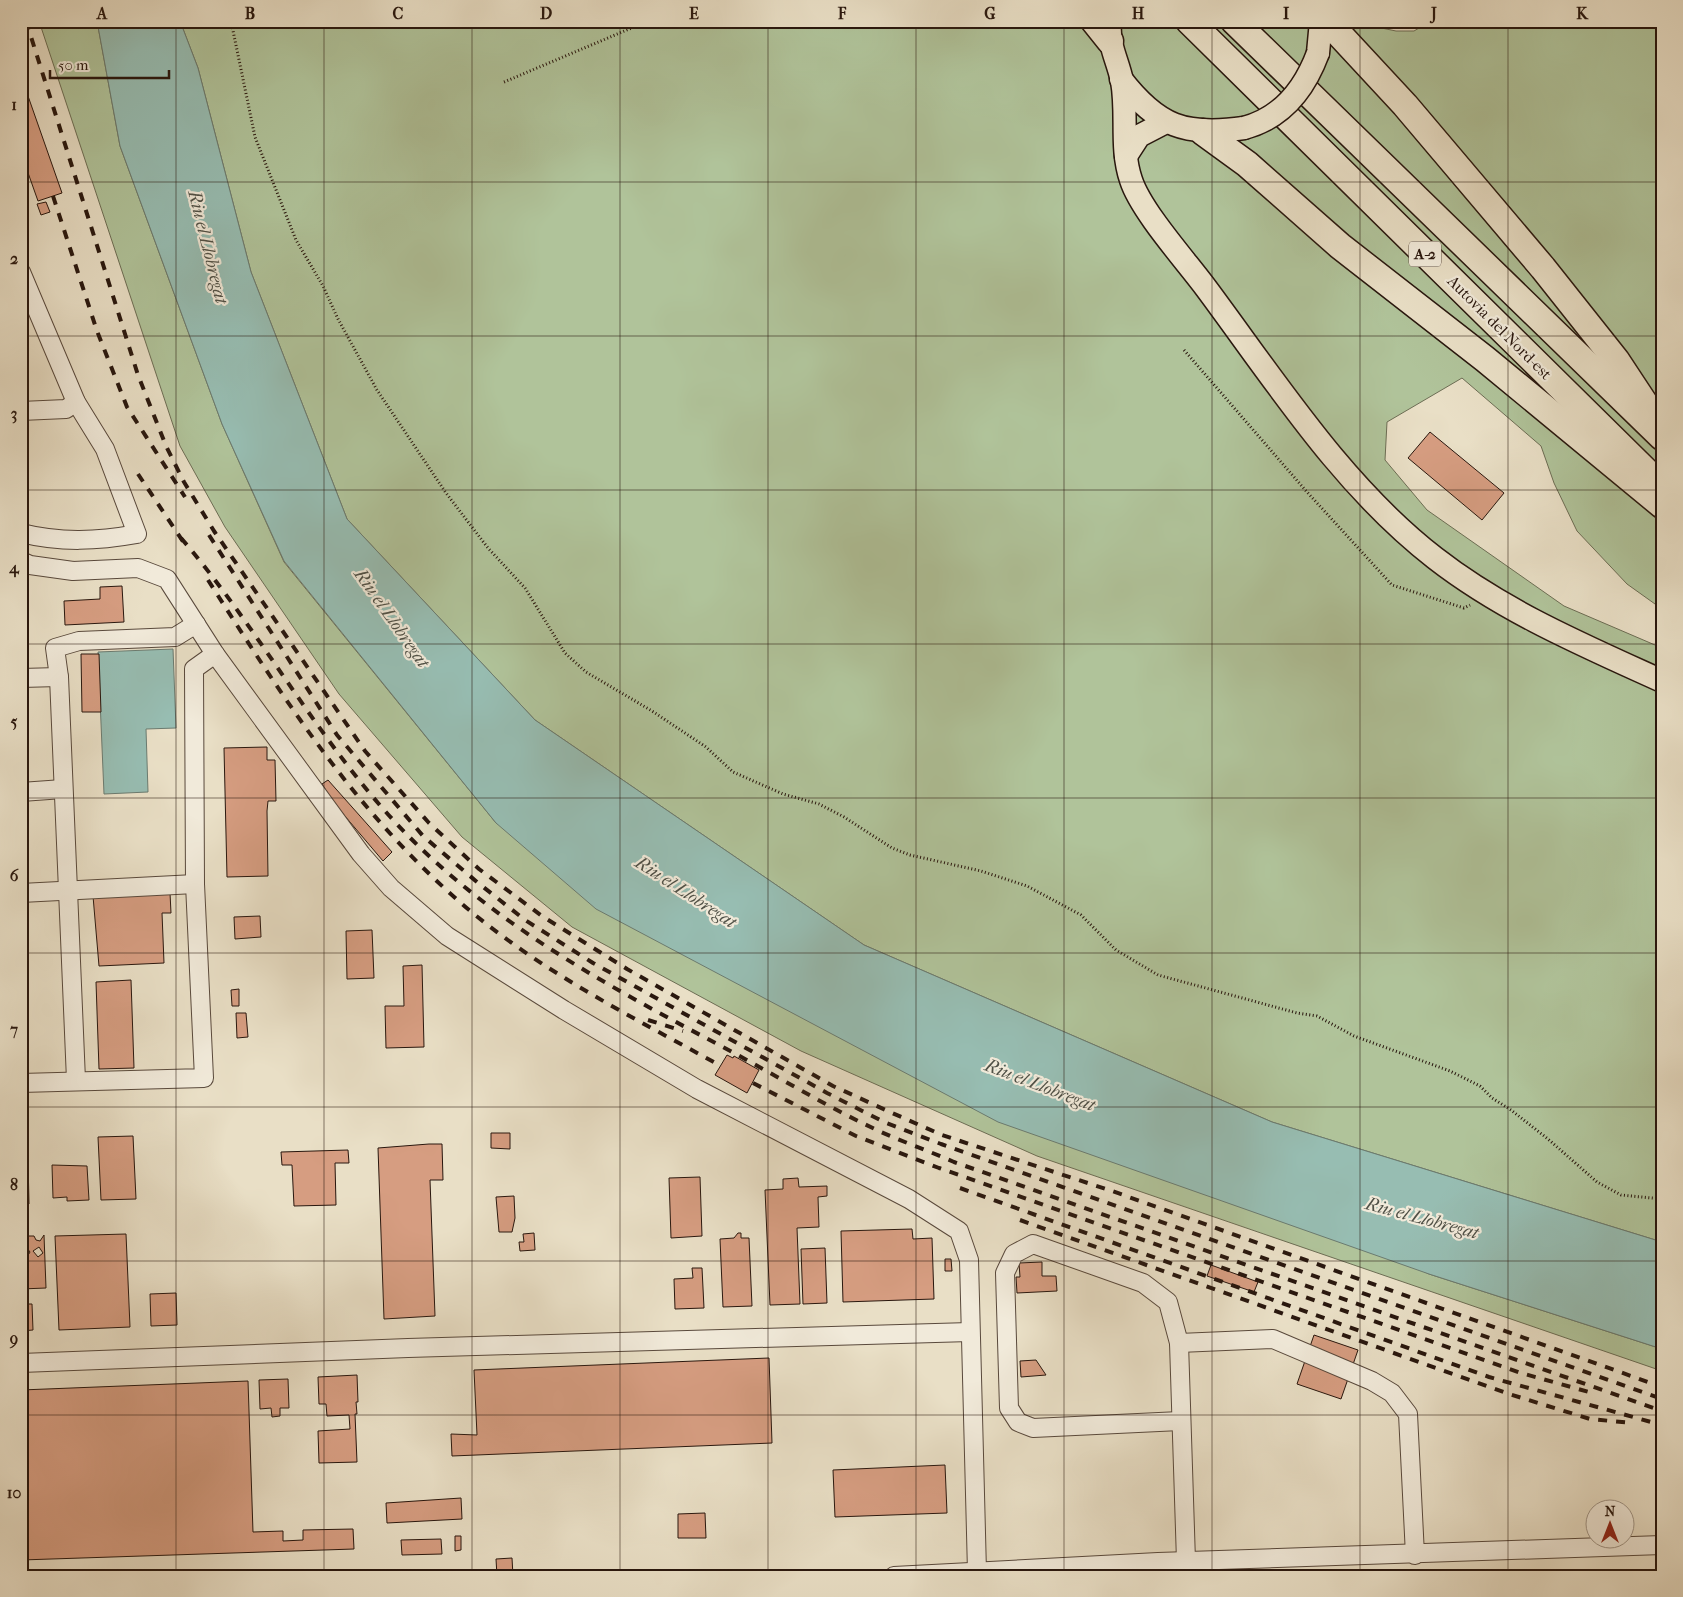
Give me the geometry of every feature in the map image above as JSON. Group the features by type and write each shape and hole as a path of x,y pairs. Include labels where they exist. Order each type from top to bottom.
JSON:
{"highway":[{"name":"Autovia del Nord-est","path":"1189,21 1662,487"},
{"name":"Autovia del Nord-est","path":"1234,21 1662,437"},
{"path":"1328,21 1404,105 1543,268 1616,360 1662,428"},
{"path":"1204,132 1247,164 1340,246 1485,359 1662,506"}],"main road":[{"path":"1122,79 1137,99 1166,122 1204,132 1255,125 1279,112 1307,79 1318,53 1321,21"},
{"path":"1105,28 1122,79 1126,156 1131,180 1149,211 1344,470 1409,536 1435,558 1492,597 1540,624 1662,681"},
{"path":"1126,156 1139,136 1166,122"}],"lane":[{"path":"21,272 76,402 105,449 137,534 102,540 48,539 21,533"},
{"path":"21,411 66,409 76,402"},
{"path":"48,539 50,568"},
{"path":"21,561 30,565 73,571 138,568 166,579 215,654 361,854 391,888 447,936 564,1010 697,1089 910,1199 959,1232 969,1260 977,1572"},
{"path":"76,1080 59,677 55,648 79,641 175,637 196,624"},
{"path":"21,1083 204,1078 195,884 194,668 215,654"},
{"path":"21,678 59,677"},
{"path":"21,792 63,789"},
{"path":"21,893 195,884"},
{"path":"1180,1421 1033,1428 1018,1422 1009,1408 1005,1273 1014,1254 1033,1244 1143,1283 1168,1302 1179,1343 1186,1562"},
{"path":"21,1363 408,1348 970,1332"},
{"path":"1179,1343 1273,1339 1372,1381 1392,1393 1408,1414 1415,1555"},
{"path":"894,1576 1186,1562 1662,1545"}],"path":[{"path":"231,21 255,137 296,240 323,286 338,319 377,390 446,493 488,548 525,588 565,653 586,672 652,711 706,747 732,772 783,794 819,804 844,817 892,848 910,855 981,872 1026,886 1080,915 1116,950 1158,975 1297,1013 1317,1016 1354,1036 1450,1071 1480,1086 1492,1098 1511,1110 1548,1139 1597,1182 1621,1195 1662,1200"},
{"path":"504,82 648,21"},
{"path":"1184,350 1307,492 1392,585 1464,608 1492,597"}],"green space":[{"path":"39,21 97,21 120,146 222,424 284,562 496,823 1429,1274 1662,1349 1662,1371 1037,1156 801,1051 572,927 462,837 339,694 225,527 180,446"},
{"path":"180,21 1364,21 1367,25 1396,31 1414,31 1431,21 1662,21 1662,609 1627,584 1577,531 1554,483 1541,446 1462,378 1387,422 1385,460 1427,510 1564,606 1662,648 1662,1242 1272,1122 864,945 535,720 347,519 251,272 198,68"}],"water":[{"name":"Riu el Llobregat","path":"97,21 180,21 198,68 251,272 347,519 535,720 864,945 1272,1122 1662,1242 1662,1349 1429,1274 998,1122 596,909 496,823 284,561 222,424 120,146"},
{"path":"173,649 176,728 146,729 148,792 104,794 98,652"}],"building":[{"path":"21,76 62,193 38,201 21,153"},
{"path":"46,202 50,212 41,215 37,204"},
{"path":"1430,432 1504,493 1482,520 1408,458"},
{"path":"122,586 124,622 65,625 64,601 100,599 100,587"},
{"path":"81,654 99,654 101,712 82,712"},
{"path":"267,747 267,760 275,760 276,801 268,801 268,876 227,877 224,748"},
{"path":"328,780 392,852 383,861 333,802 322,784"},
{"path":"170,893 171,913 162,913 164,963 99,966 93,896"},
{"path":"260,916 261,937 235,939 234,917"},
{"path":"372,930 374,978 347,979 346,931"},
{"path":"422,965 424,1047 386,1048 385,1006 404,1006 403,966"},
{"path":"131,980 134,1068 99,1069 96,982"},
{"path":"239,989 239,1006 232,1006 231,990"},
{"path":"236,1013 246,1013 248,1037 237,1038"},
{"path":"727,1055 733,1058 734,1056 759,1070 747,1093 715,1075"},
{"path":"491,1133 510,1133 510,1149 491,1148"},
{"path":"133,1136 136,1199 101,1200 98,1137"},
{"path":"442,1144 443,1180 430,1180 435,1316 384,1319 378,1148"},
{"path":"21,1146 24,1160 28,1160 29,1204 21,1205"},
{"path":"348,1150 349,1163 335,1163 336,1205 294,1206 292,1165 282,1165 281,1152"},
{"path":"52,1165 87,1166 89,1200 67,1201 67,1197 53,1198"},
{"path":"700,1177 702,1236 671,1238 669,1178"},
{"path":"798,1178 799,1187 827,1186 827,1196 818,1197 819,1227 797,1228 800,1304 770,1305 765,1190 783,1189 783,1179"},
{"path":"514,1196 515,1218 512,1232 499,1232 496,1197"},
{"path":"912,1229 913,1239 932,1238 934,1299 843,1302 841,1231"},
{"path":"534,1233 535,1250 520,1251 519,1242 524,1242 523,1234"},
{"path":"738,1233 741,1233 741,1238 749,1238 752,1306 723,1307 720,1239 734,1238"},
{"path":"126,1234 130,1327 59,1330 55,1236"},
{"path":"44,1235 46,1288 21,1289 21,1255 27,1257 30,1252 27,1248 21,1249 21,1242 27,1241 28,1236 34,1236 36,1240 40,1241","holes":["39,1247 43,1253 38,1257 33,1251"]},
{"path":"825,1248 827,1303 803,1304 801,1249"},
{"path":"945,1259 951,1259 952,1271 945,1271"},
{"path":"1042,1262 1042,1276 1056,1276 1057,1291 1017,1293 1016,1277 1020,1277 1019,1263"},
{"path":"1211,1265 1258,1282 1254,1292 1207,1276"},
{"path":"692,1268 702,1268 704,1308 675,1309 674,1279 693,1278"},
{"path":"176,1293 177,1325 151,1326 150,1294"},
{"path":"21,1304 32,1304 33,1330 21,1331"},
{"path":"1314,1335 1358,1350 1341,1399 1297,1384"},
{"path":"769,1358 772,1443 452,1456 451,1434 477,1435 474,1370"},
{"path":"1036,1360 1046,1375 1021,1377 1020,1361"},
{"path":"357,1375 358,1402 356,1402 357,1414 355,1414 357,1462 319,1463 318,1431 350,1429 349,1415 327,1416 326,1404 319,1404 318,1377"},
{"path":"288,1379 289,1408 280,1408 280,1416 272,1417 271,1408 260,1409 259,1380"},
{"path":"248,1381 253,1532 283,1531 283,1541 303,1540 303,1530 353,1529 354,1549 21,1560 21,1390"},
{"path":"945,1465 947,1513 835,1517 833,1470"},
{"path":"461,1498 462,1519 387,1523 386,1503"},
{"path":"705,1513 706,1538 678,1538 678,1514"},
{"path":"455,1536 461,1536 461,1550 455,1551"},
{"path":"441,1539 442,1554 402,1555 401,1540"},
{"path":"512,1558 513,1576 497,1576 496,1559"}],"railway":[{"path":"26,21 138,375 166,446 184,482 214,531 365,751 429,823 479,869 542,916 627,969 833,1086 942,1135 1112,1191 1662,1387"},
{"path":"53,196 97,331 127,407 185,497"},
{"path":"138,474 184,543"},
{"path":"209,535 337,735 423,836 525,920 593,963 827,1093 884,1122 941,1144 1662,1399"},
{"path":"181,538 233,605 357,778 385,811 421,848 459,883 542,944 630,997 819,1101 879,1131 954,1162 1662,1411"},
{"path":"208,580 293,710 323,751 387,830 423,867 461,903 522,950 620,1011 721,1066"},
{"path":"648,1020 683,1031"},
{"path":"753,1083 856,1136 939,1168 1521,1373 1596,1394"},
{"path":"960,1188 1489,1377 1662,1425"},
{"path":"1020,1220 1509,1394 1590,1419 1632,1423"}]}
